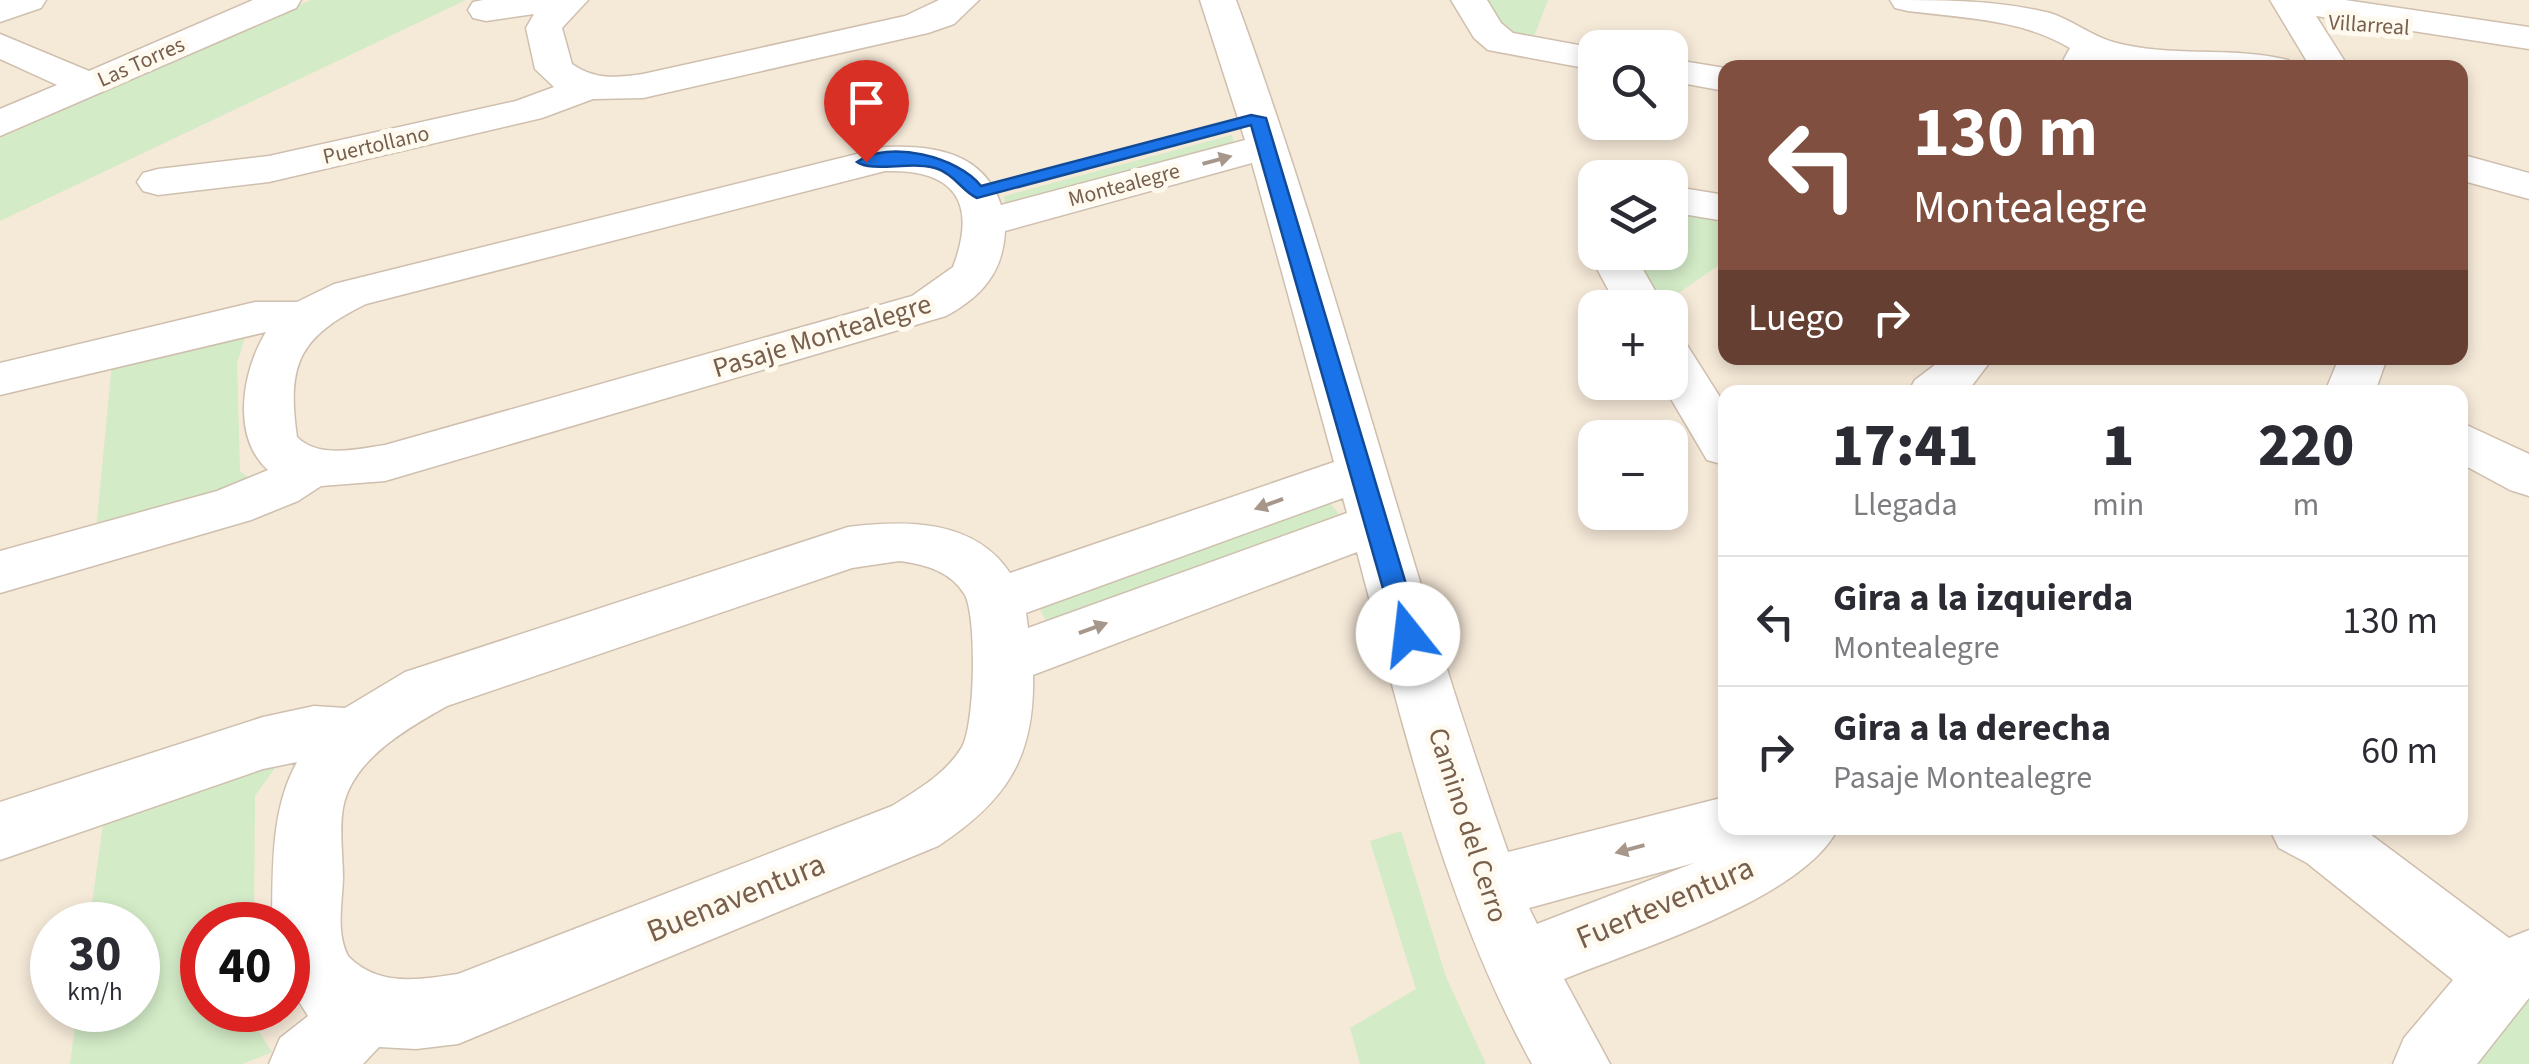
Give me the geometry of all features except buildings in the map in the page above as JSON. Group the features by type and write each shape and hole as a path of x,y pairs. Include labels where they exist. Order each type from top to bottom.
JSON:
{"street":[{"path":"0,12 28,0"},
{"name":"Las Torres","path":"0,124 282,0"},
{"name":"Puertollano","path":"158,182 270,169 528,110 589,87 643,86 915,25 941,16 961,0"},
{"name":"Camino del Cerro","path":"1218,0 1262,132 1485,889 1517,964 1574,1064"},
{"path":"1469,0 1487,30 1501,42 1578,56"},
{"path":"1908,0 2032,18 2070,32 2088,59"},
{"path":"565,3 544,28 554,70 573,83 589,87"},
{"path":"486,10 565,3"},
{"path":"2292,7 2325,60"},
{"name":"Villarreal","path":"2292,7 2365,26 2438,27 2529,38"},
{"path":"0,45 89,85"},
{"path":"1688,73 1718,78"},
{"name":"Montealegre","path":"980,208 1262,132"},
{"path":"314,466 284,454 270,433 272,361 279,346 307,317 374,286 866,162 905,158 940,163 963,174 980,208"},
{"path":"2468,169 2529,186"},
{"path":"2468,185 2529,194"},
{"path":"1688,201 1718,207"},
{"name":"Pasaje Montealegre","path":"314,466 336,469 385,463 910,313 945,298 969,278 979,256 980,208"},
{"path":"0,379 255,317 307,317"},
{"path":"1688,386 1718,435"},
{"path":"2468,445 2529,480"},
{"path":"0,572 232,506 279,488 314,466"},
{"path":"2468,469 2529,480"},
{"path":"306,1064 363,1010 340,998 312,960 308,936 309,812 334,758 378,716 426,689 874,542 923,543 946,549 978,570 999,631 1369,498"},
{"name":"Buenaventura","path":"363,1010 392,1016 458,1009 915,826 967,791 996,748 1002,717 999,631"},
{"path":"0,831 276,739 314,732 357,734"},
{"name":"Fuerteventura","path":"1485,889 1718,828"},
{"name":"Fuerteventura","path":"1517,964 1735,878 1795,835"},
{"path":"2321,835 2516,969 2430,1064"}],"shaded area":[{"path":"0,0 2529,0 2529,1064 0,1064"}],"green space":[{"path":"311,0 466,0 0,221 0,138"},
{"path":"1484,0 1548,0 1533,39 1501,30"},
{"path":"1232,135 1234,143 1005,205 1004,196"},
{"path":"1688,213 1718,219 1718,266 1683,290 1653,290 1642,270 1688,270"},
{"path":"248,327 237,363 240,471 256,483 96,532 112,362"},
{"path":"1328,501 1343,519 1051,631 1040,609"},
{"path":"281,759 255,796 254,902 180,902 180,1032 259,1032 272,1052 243,1064 70,1064 74,1032 160,1032 160,902 92,902 104,817"},
{"path":"1401,831 1446,977 1486,1064 1360,1064 1350,1028 1416,989 1370,841"},
{"path":"2529,996 2529,1064 2466,1064"}],"route":[{"path":"866,162 905,158 940,163 963,174 977,192 1257,118 1408,634"}]}
